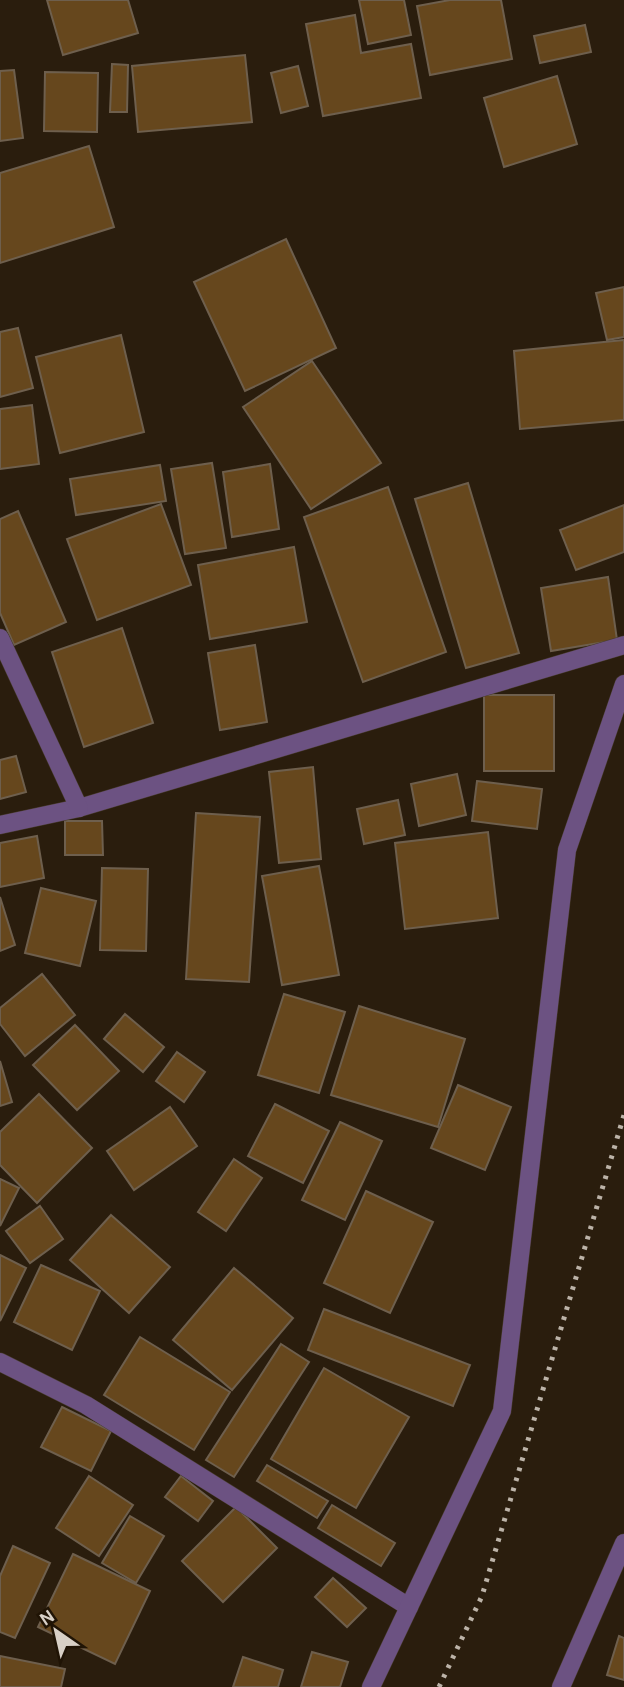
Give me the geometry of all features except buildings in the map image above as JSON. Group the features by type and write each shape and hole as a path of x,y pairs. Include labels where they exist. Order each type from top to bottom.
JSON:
{"street":[{"path":"0,639 79,808"},
{"path":"0,825 79,808 624,645"},
{"path":"371,1687 502,1410 567,850 624,684"},
{"path":"0,1362 86,1405 409,1606"},
{"path":"561,1687 624,1543"}],"railway":[{"path":"439,1687 482,1596 624,1115"}]}
